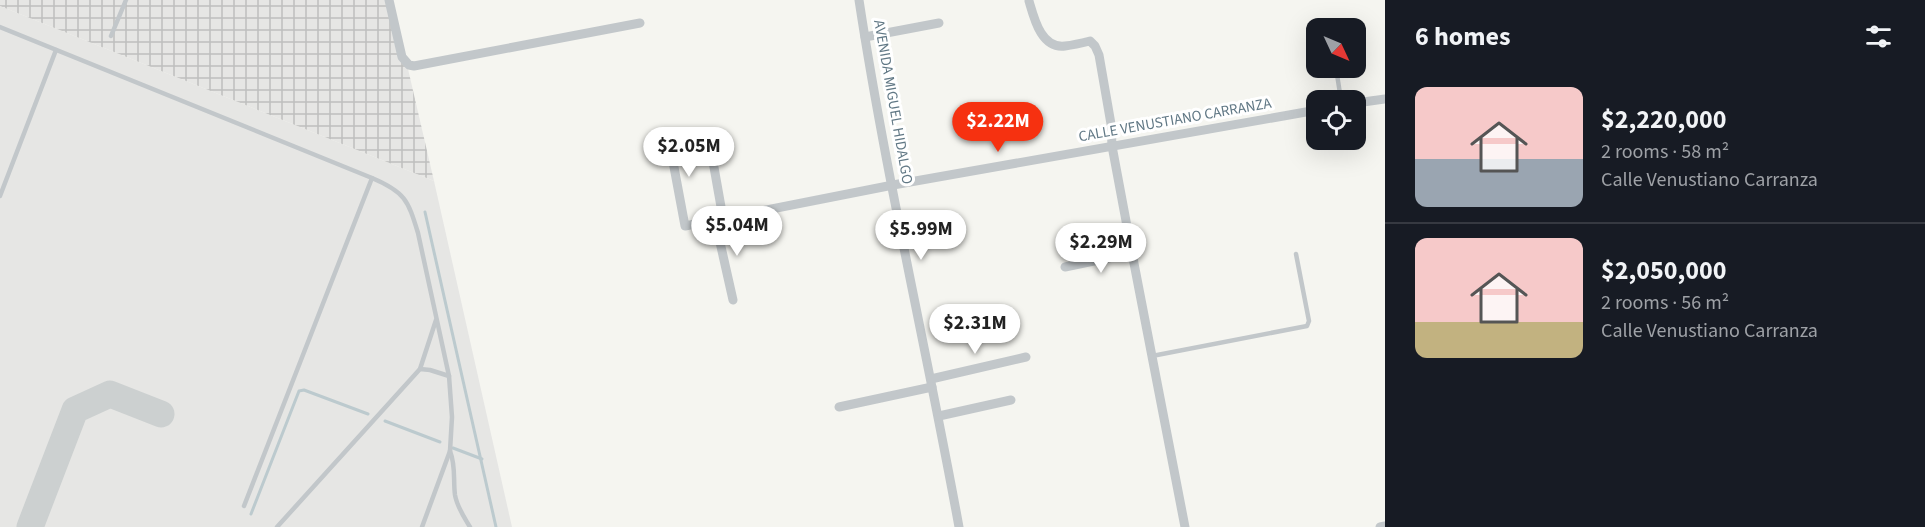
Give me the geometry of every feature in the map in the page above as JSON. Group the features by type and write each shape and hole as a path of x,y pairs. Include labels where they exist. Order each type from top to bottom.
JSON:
{"street":[{"path":"389,0 402,57 414,66 640,23"},
{"name":"AVENIDA MIGUEL HIDALGO","path":"859,0 959,527"},
{"path":"1029,0 1036,23 1047,40 1064,46 1090,41 1099,55 1111,124 1112,146 1185,527"},
{"path":"865,37 939,23"},
{"path":"1366,102 1385,99"},
{"name":"CALLE VENUSTIANO CARRANZA","path":"668,135 685,225 893,185 1306,112"},
{"path":"712,156 719,219 733,300"},
{"path":"1065,267 1132,253"},
{"path":"839,407 1026,357"},
{"path":"939,416 1011,400"},
{"path":"1380,527 1385,526"}],"lane":[{"path":"111,36 126,0"},
{"path":"0,27 372,178 400,192 406,201 418,233 449,376 452,417 450,451 422,527"},
{"path":"0,194 56,50"},
{"path":"244,506 372,178"},
{"path":"1152,356 1307,326 1309,321 1296,254"},
{"path":"277,527 420,369 436,320"},
{"path":"420,369 449,376"},
{"path":"450,451 454,460 455,494 470,527"}],"shaded area":[{"path":"0,0 392,0 434,181 0,6"},
{"path":"0,6 434,181 512,527 0,527"}],"waterway":[{"path":"425,212 496,527"},
{"path":"251,514 299,391 304,390 368,414"},
{"path":"385,421 440,442"},
{"path":"453,448 482,459"}],"taxiway":[{"path":"30,527 75,410 110,394 161,414"}]}
